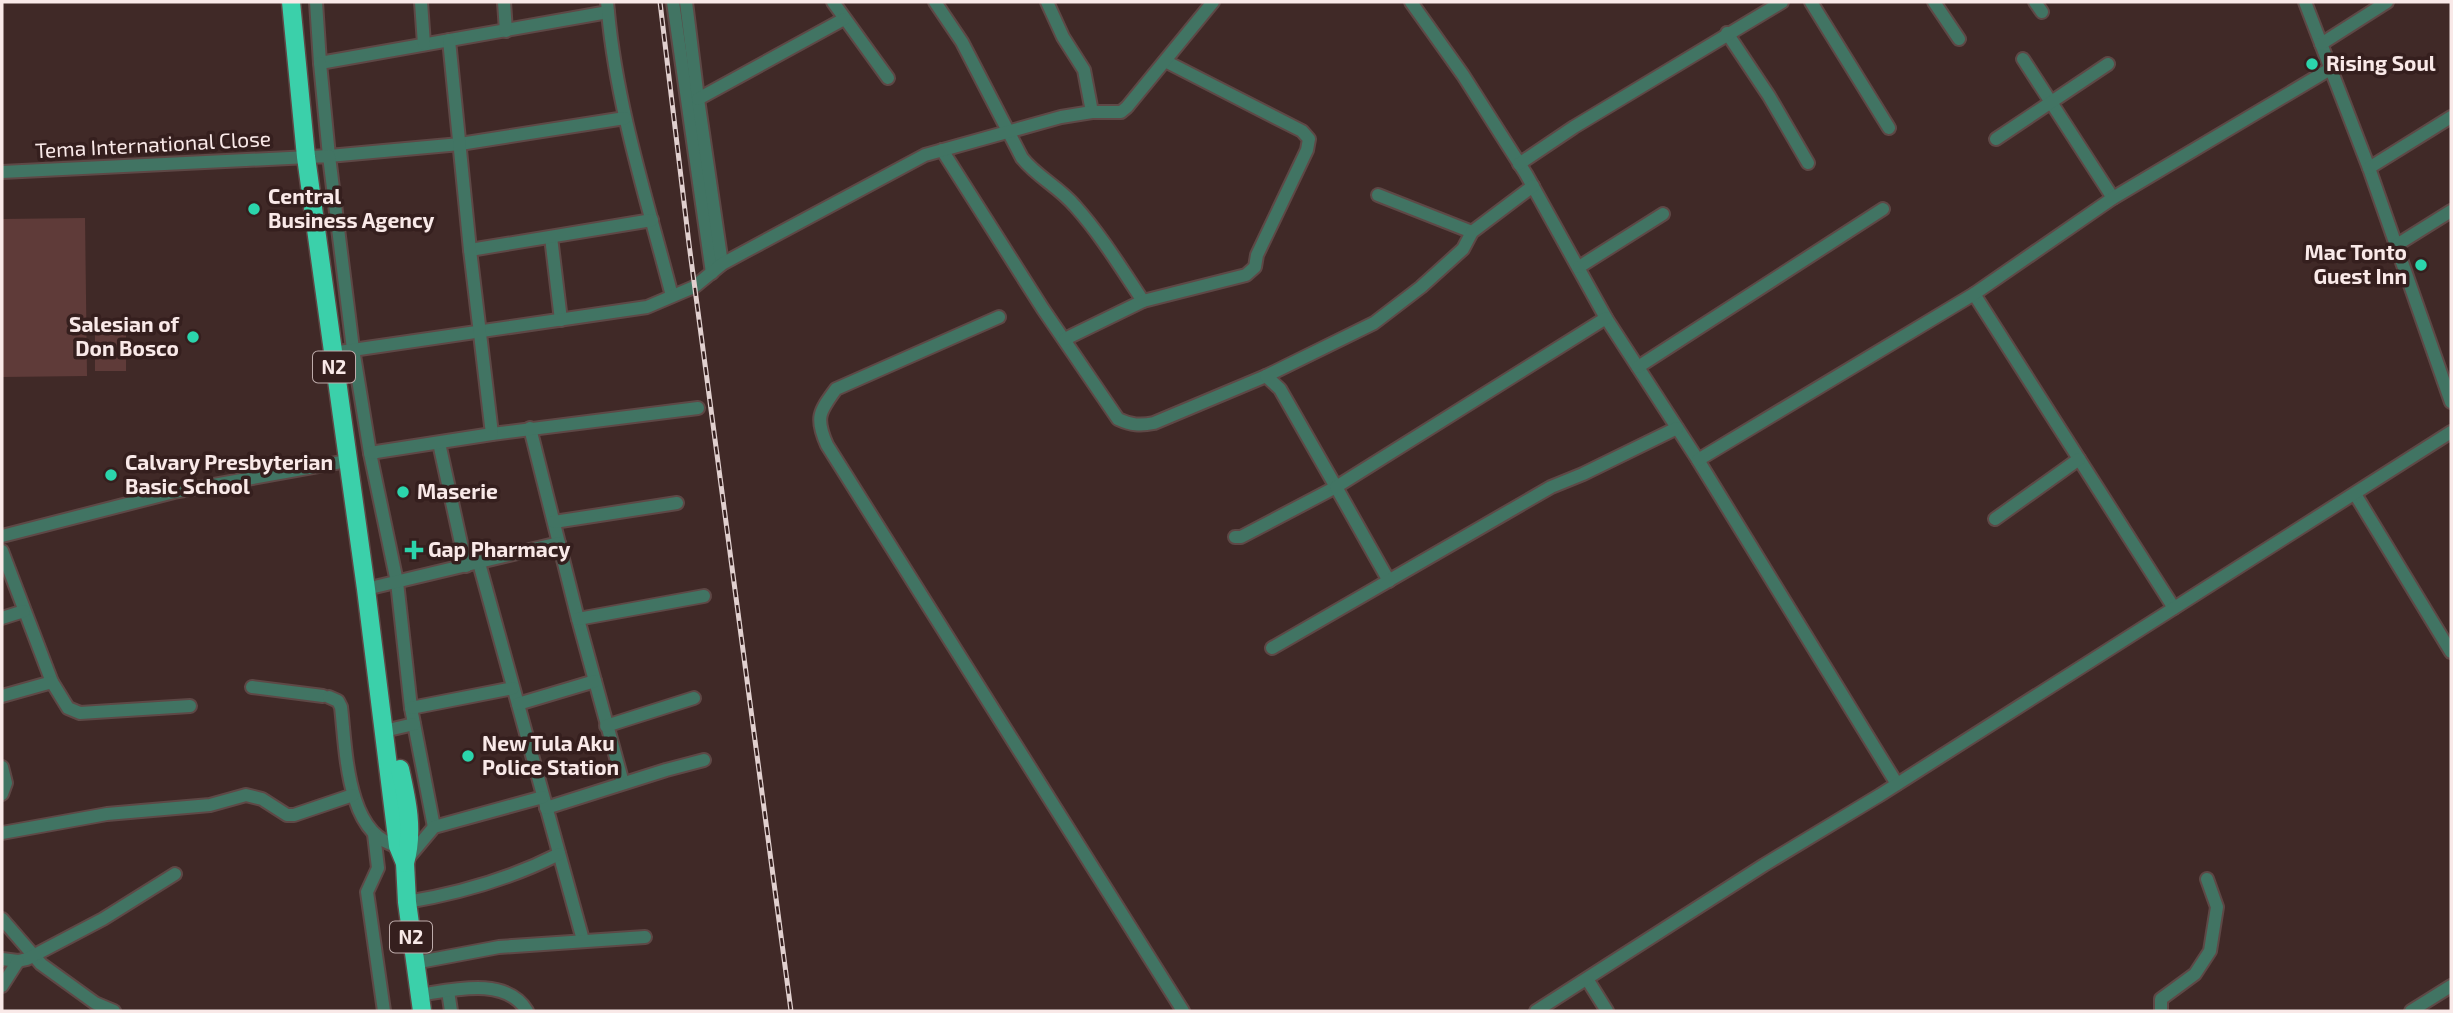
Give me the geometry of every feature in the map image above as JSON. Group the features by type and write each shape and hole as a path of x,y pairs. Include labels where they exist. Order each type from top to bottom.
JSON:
{"highway":[{"name":"N2","path":"290,2 306,158 384,731 395,748 409,815 411,841 401,854 420,1003"}],"street":[{"path":"316,2 329,156 353,349 370,453 397,582 411,708 433,827"},
{"path":"421,2 424,44"},
{"path":"504,2 506,31"},
{"path":"673,2 717,269"},
{"path":"686,2 717,269"},
{"path":"833,2 888,78"},
{"path":"935,2 962,42 1029,167 1074,204 1108,247 1143,300"},
{"path":"1047,2 1063,37 1084,71 1092,112"},
{"path":"332,352 647,307 694,286 717,269 909,162 942,150 1061,117 1092,112 1121,112 1213,2"},
{"path":"1411,2 1463,75 1519,164 1606,318 1698,460 1897,784"},
{"path":"1519,164 1574,127 1782,2"},
{"path":"1811,2 1889,128"},
{"path":"1934,2 1959,39"},
{"path":"2305,2 2369,168 2451,402"},
{"path":"2321,44 2387,2"},
{"path":"320,63 506,31 607,7 614,65 625,118 672,296"},
{"path":"698,99 844,19"},
{"path":"1727,33 1769,96 1808,163"},
{"path":"449,40 492,434"},
{"path":"2023,59 2113,198"},
{"path":"1065,339 1143,300 1246,275 1255,267 1257,255 1307,150 1309,139 1302,131 1165,61"},
{"path":"1996,139 2108,64"},
{"path":"1698,460 1974,294 2113,198 2330,69"},
{"path":"2369,168 2451,117"},
{"name":"Tema International Close","path":"2,172 306,158 460,144 625,118"},
{"path":"942,150 1043,309 1118,419 1143,426 1266,376 1374,323 1463,249 1472,232 1532,186"},
{"path":"1378,195 1472,232"},
{"path":"1638,367 1883,209"},
{"path":"2395,246 2451,211"},
{"path":"1578,267 1663,214"},
{"path":"470,250 652,220"},
{"path":"551,237 561,320"},
{"path":"1974,294 2174,608"},
{"path":"999,317 836,389 820,410 820,427 827,445 1182,1011"},
{"path":"1235,537 1241,537 1336,487 1606,318"},
{"path":"1266,376 1280,389 1389,581"},
{"path":"370,453 530,428 698,408"},
{"path":"530,428 594,681 623,783"},
{"path":"1272,648 1550,487 1583,474 1677,428"},
{"path":"1536,1011 2451,432"},
{"path":"439,443 473,564 518,704 583,940"},
{"path":"1995,519 2079,458"},
{"path":"2,536 174,492 240,478 347,461"},
{"path":"2355,494 2451,652"},
{"path":"554,522 677,503"},
{"path":"366,589 559,543"},
{"path":"2,551 52,682 68,708 80,713 190,706"},
{"path":"578,619 704,596"},
{"path":"2,618 23,611"},
{"path":"518,704 594,681"},
{"path":"2,696 52,682"},
{"path":"252,687 326,696 338,701 353,795 374,834 401,854 433,827 545,802 704,761"},
{"path":"411,708 513,688"},
{"path":"607,726 694,698"},
{"path":"384,731 414,724"},
{"path":"2,767 6,783 2,794"},
{"path":"2,833 107,814 210,805 246,795 262,799 287,815 353,795"},
{"path":"374,834 378,867 368,892 384,1011"},
{"path":"407,902 480,887 536,866 559,854"},
{"path":"2,959 18,961 32,956 103,919 175,874"},
{"path":"2161,1011 2161,999 2195,974 2210,951 2217,907 2207,880"},
{"path":"2,919 32,956 92,1007 114,1011"},
{"path":"414,963 491,948 645,937"},
{"path":"2,986 18,961"},
{"path":"1587,979 1607,1011"},
{"path":"2411,1011 2451,986"},
{"path":"420,1003 448,991 480,988 495,990 522,1002 527,1011"},
{"path":"448,991 450,1011"}],"shaded area":[{"path":"85,218 87,376 2,377 2,219"},
{"path":"95,321 126,321 126,371 95,371"}],"railway":[{"path":"660,2 689,244 791,1011"}],"place":[{"name":"Rising Soul","path":"2312,64"},
{"name":"Central Business Agency","path":"254,209"},
{"name":"Mac Tonto Guest Inn","path":"2421,265"},
{"name":"Salesian of Don Bosco","path":"193,337"},
{"name":"Calvary Presbyterian Basic School","path":"111,475"},
{"name":"Maserie","path":"403,492"},
{"name":"Gap Pharmacy","path":"414,550"},
{"name":"New Tula Aku Police Station","path":"468,756"}]}
